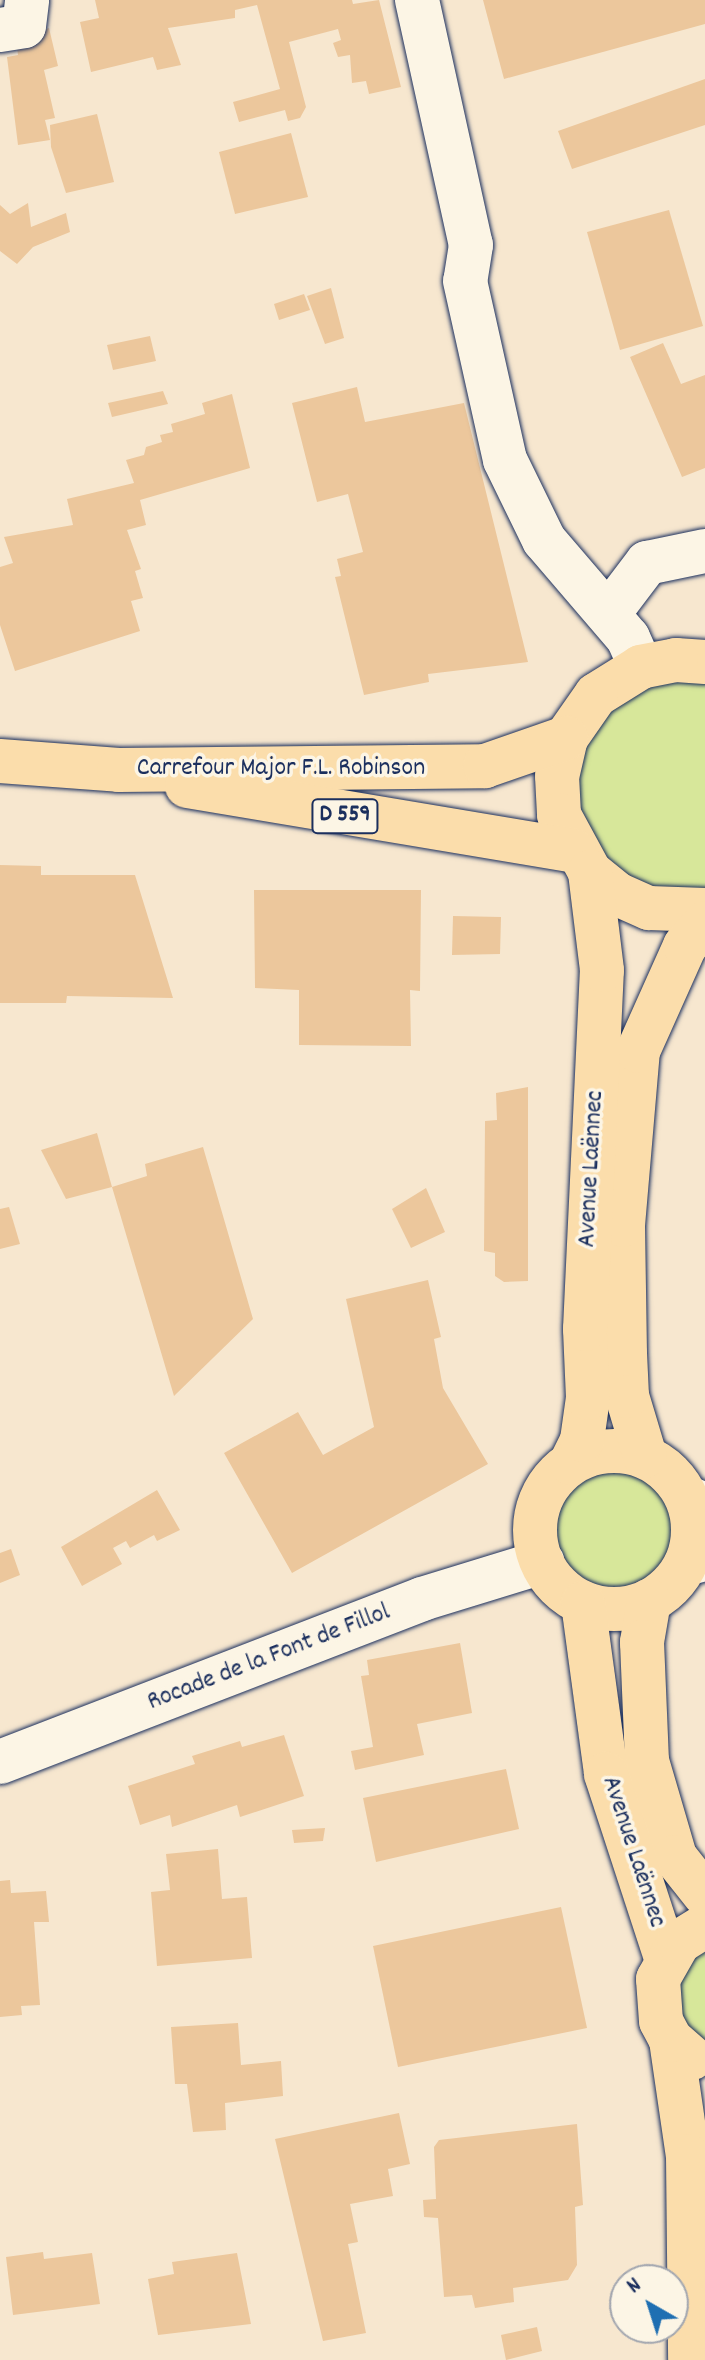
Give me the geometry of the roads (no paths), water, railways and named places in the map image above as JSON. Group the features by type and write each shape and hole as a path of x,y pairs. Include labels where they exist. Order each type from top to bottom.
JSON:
{"main road":[{"path":"582,861 559,815 557,776 566,738 596,695 641,667 676,660 705,662"},
{"name":"Carrefour Major F.L. Robinson","path":"119,770 485,766 566,738"},
{"name":"D 559","path":"0,761 119,770"},
{"name":"Carrefour Major F.L. Robinson","path":"119,770 225,795 582,861 617,894 649,908 705,910"},
{"name":"Avenue Laënnec","path":"571,1463 582,1440 588,1398 585,1329 602,970 582,861"},
{"name":"Avenue Laënnec","path":"645,1456 627,1396 625,1354 623,1225 638,1051 685,946 705,923"},
{"path":"595,1453 645,1456 670,1473 696,1501 693,1520 696,1561 671,1586 649,1601 628,1608 583,1603 552,1579 542,1562 536,1519 548,1488 571,1463 595,1453"},
{"name":"Avenue Laënnec","path":"649,1601 642,1642 647,1761 675,1857 705,1895"},
{"name":"Avenue Laënnec","path":"583,1603 606,1774 666,1958"},
{"path":"690,2360 696,2141 688,2052 656,2000 666,1958 679,1942 705,1926"}],"street":[{"path":"0,30 24,26 27,0"},
{"path":"417,0 471,245 465,281 505,460 544,540 609,613 641,667"},
{"path":"609,613 647,563 705,551"},
{"name":"Rocade de la Font de Fillol","path":"0,1762 422,1599 542,1562"}]}
